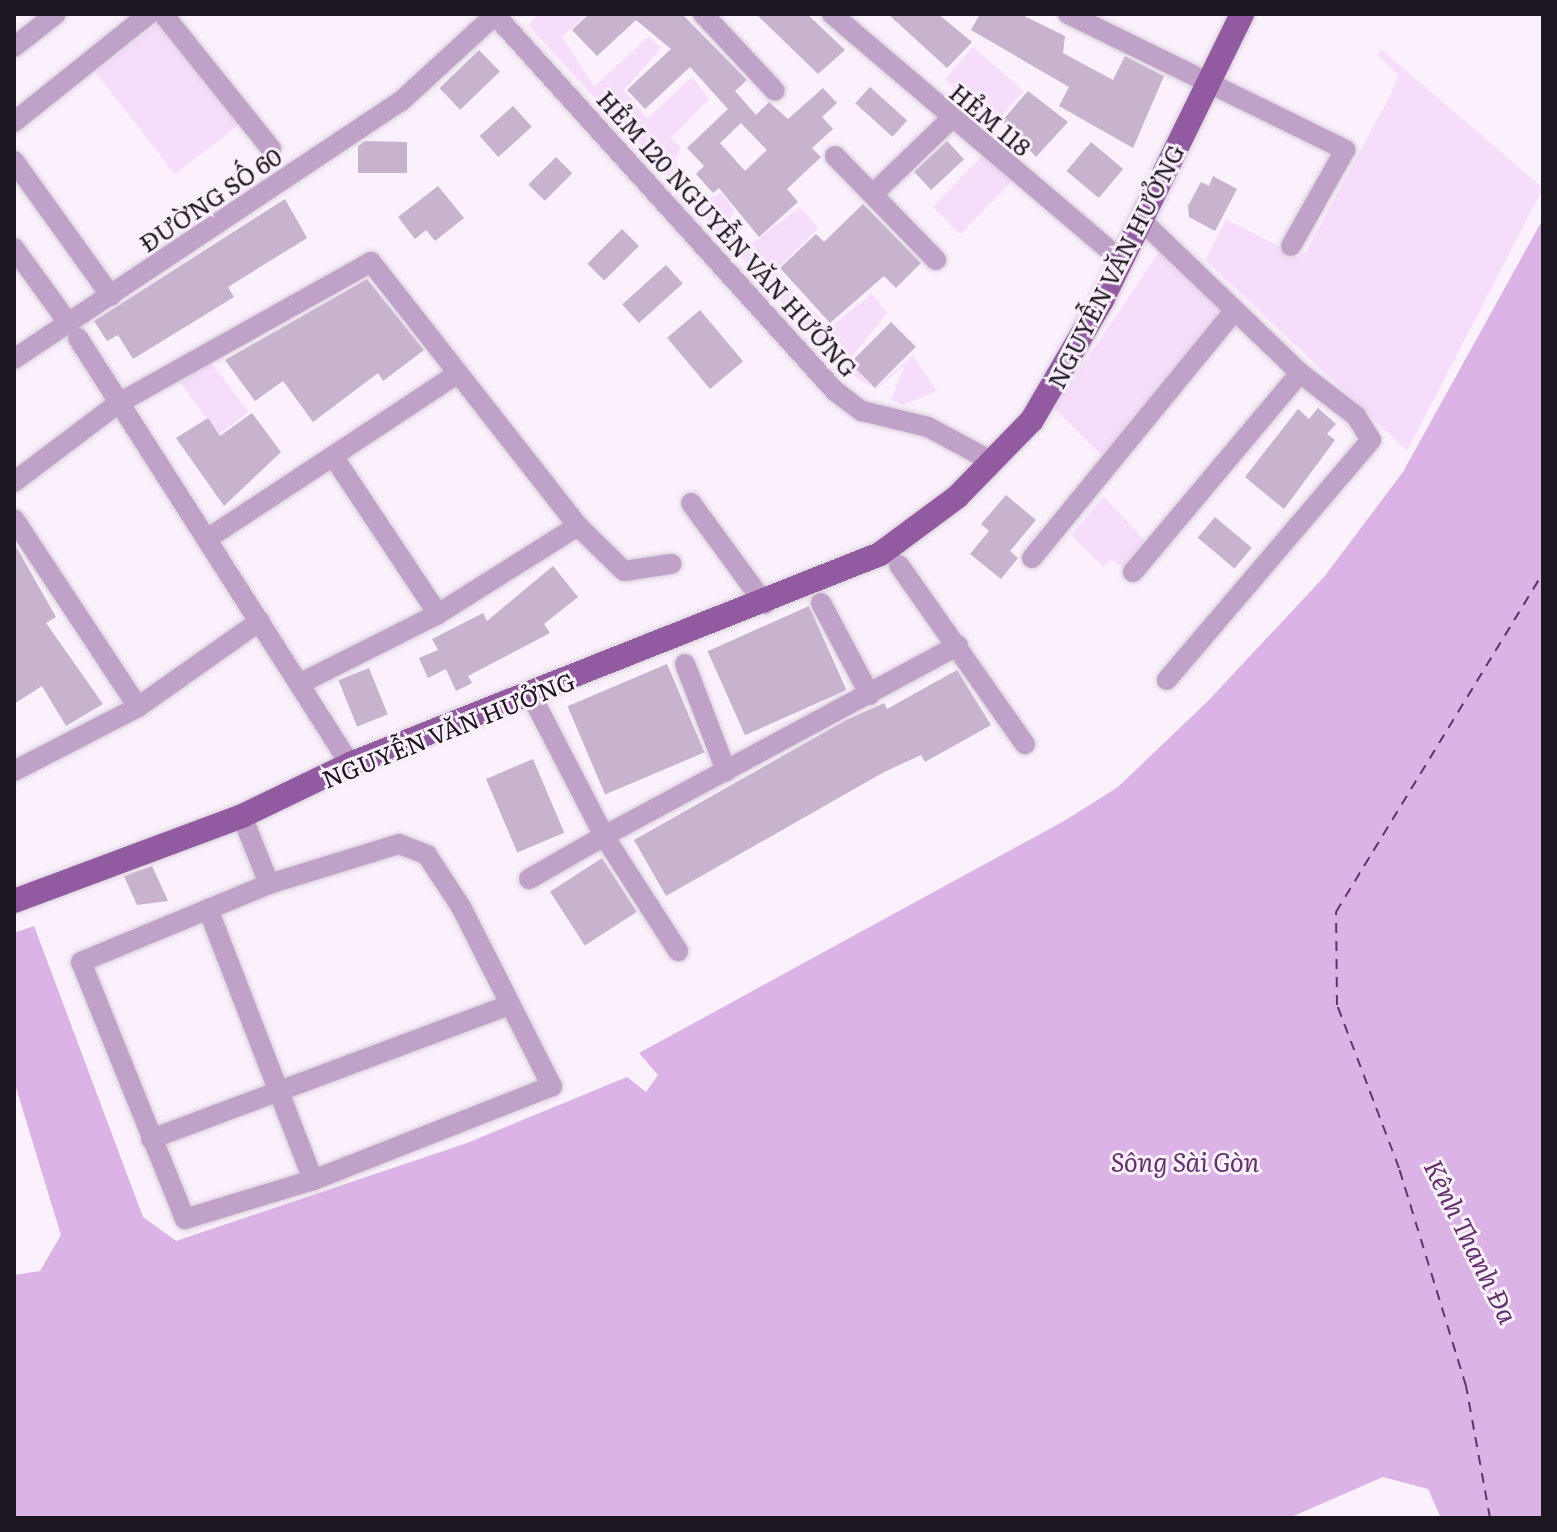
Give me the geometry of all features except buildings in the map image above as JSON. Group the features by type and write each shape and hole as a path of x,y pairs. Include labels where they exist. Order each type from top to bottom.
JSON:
{"main road":[{"name":"NGUYỄN VĂN HƯỞNG","path":"14,901 242,816 350,764 890,559 993,462 1068,364 1242,14"}],"street":[{"path":"14,47 56,14"},
{"path":"14,122 149,14"},
{"path":"163,14 271,149"},
{"path":"703,14 775,91"},
{"name":"HẺM 118","path":"832,14 950,120 1121,260"},
{"path":"1068,14 1345,150 1291,246"},
{"name":"ĐƯỜNG SỐ 60","path":"14,359 74,331 111,296 433,79 496,15"},
{"name":"HẺM 120 NGUYỄN VĂN HƯỞNG","path":"496,15 835,391 862,411 928,427 993,462"},
{"path":"873,194 950,120"},
{"path":"835,156 936,260"},
{"path":"14,161 111,296"},
{"path":"1140,219 1300,373 1356,416 1371,440 1167,680"},
{"path":"14,248 74,331 117,404 210,537 350,764"},
{"path":"14,482 117,404 371,262 578,526 624,571 671,564"},
{"path":"1032,558 1235,310"},
{"path":"1133,572 1300,373"},
{"path":"210,537 457,374"},
{"path":"333,456 438,614"},
{"path":"691,503 765,604"},
{"path":"14,519 138,707"},
{"path":"299,684 438,614 578,526"},
{"path":"890,559 958,645 1025,744"},
{"path":"821,603 870,695"},
{"path":"14,771 138,707 260,621"},
{"path":"529,879 958,645"},
{"path":"685,664 726,771"},
{"path":"531,695 604,836 678,951"},
{"path":"242,816 269,884"},
{"path":"412,845 461,907 507,1006 552,1086 313,1180 185,1219 81,962 269,884 412,845"},
{"path":"208,909 275,1093 313,1180"},
{"path":"151,1139 507,1006"}],"shaded area":[{"path":"539,14 587,14 562,37 594,87 649,36 661,48 624,90 647,119 692,77 709,99 671,138 681,148 674,161 708,199 721,193 734,210 725,229 747,247 800,207 818,228 775,271 829,328 872,294 887,313 848,361 875,388 913,356 937,391 903,405 891,400 905,365 876,389 845,371 528,25"},
{"path":"159,22 239,124 175,174 95,72"},
{"path":"973,47 1024,91 995,123 945,79"},
{"path":"1382,50 1543,188 1407,451 1206,260 1226,219 1298,256 1306,252 1392,92 1398,75 1377,55"},
{"path":"984,154 1012,181 961,234 933,207"},
{"path":"1160,251 1222,312 1104,458 1054,408"},
{"path":"210,361 249,412 219,434 180,383"},
{"path":"1104,497 1145,541 1122,567 1111,559 1104,567 1071,535"}],"water":[{"name":"Sông Sài Gòn","path":"1543,219 1543,1518 1441,1518 1428,1489 1383,1477 1289,1518 14,1518 14,1275 40,1271 61,1235 14,1081 14,933 34,926 143,1217 176,1241 467,1143 627,1077 646,1092 658,1075 639,1053 1064,821 1118,787 1208,701 1324,577 1403,472"}],"ferry route":[{"path":"1490,1518 1466,1386 1399,1168 1337,1005 1336,912 1543,573"}],"water label":[{"name":"Kênh Thanh Đa","path":"1472,1241"}]}
